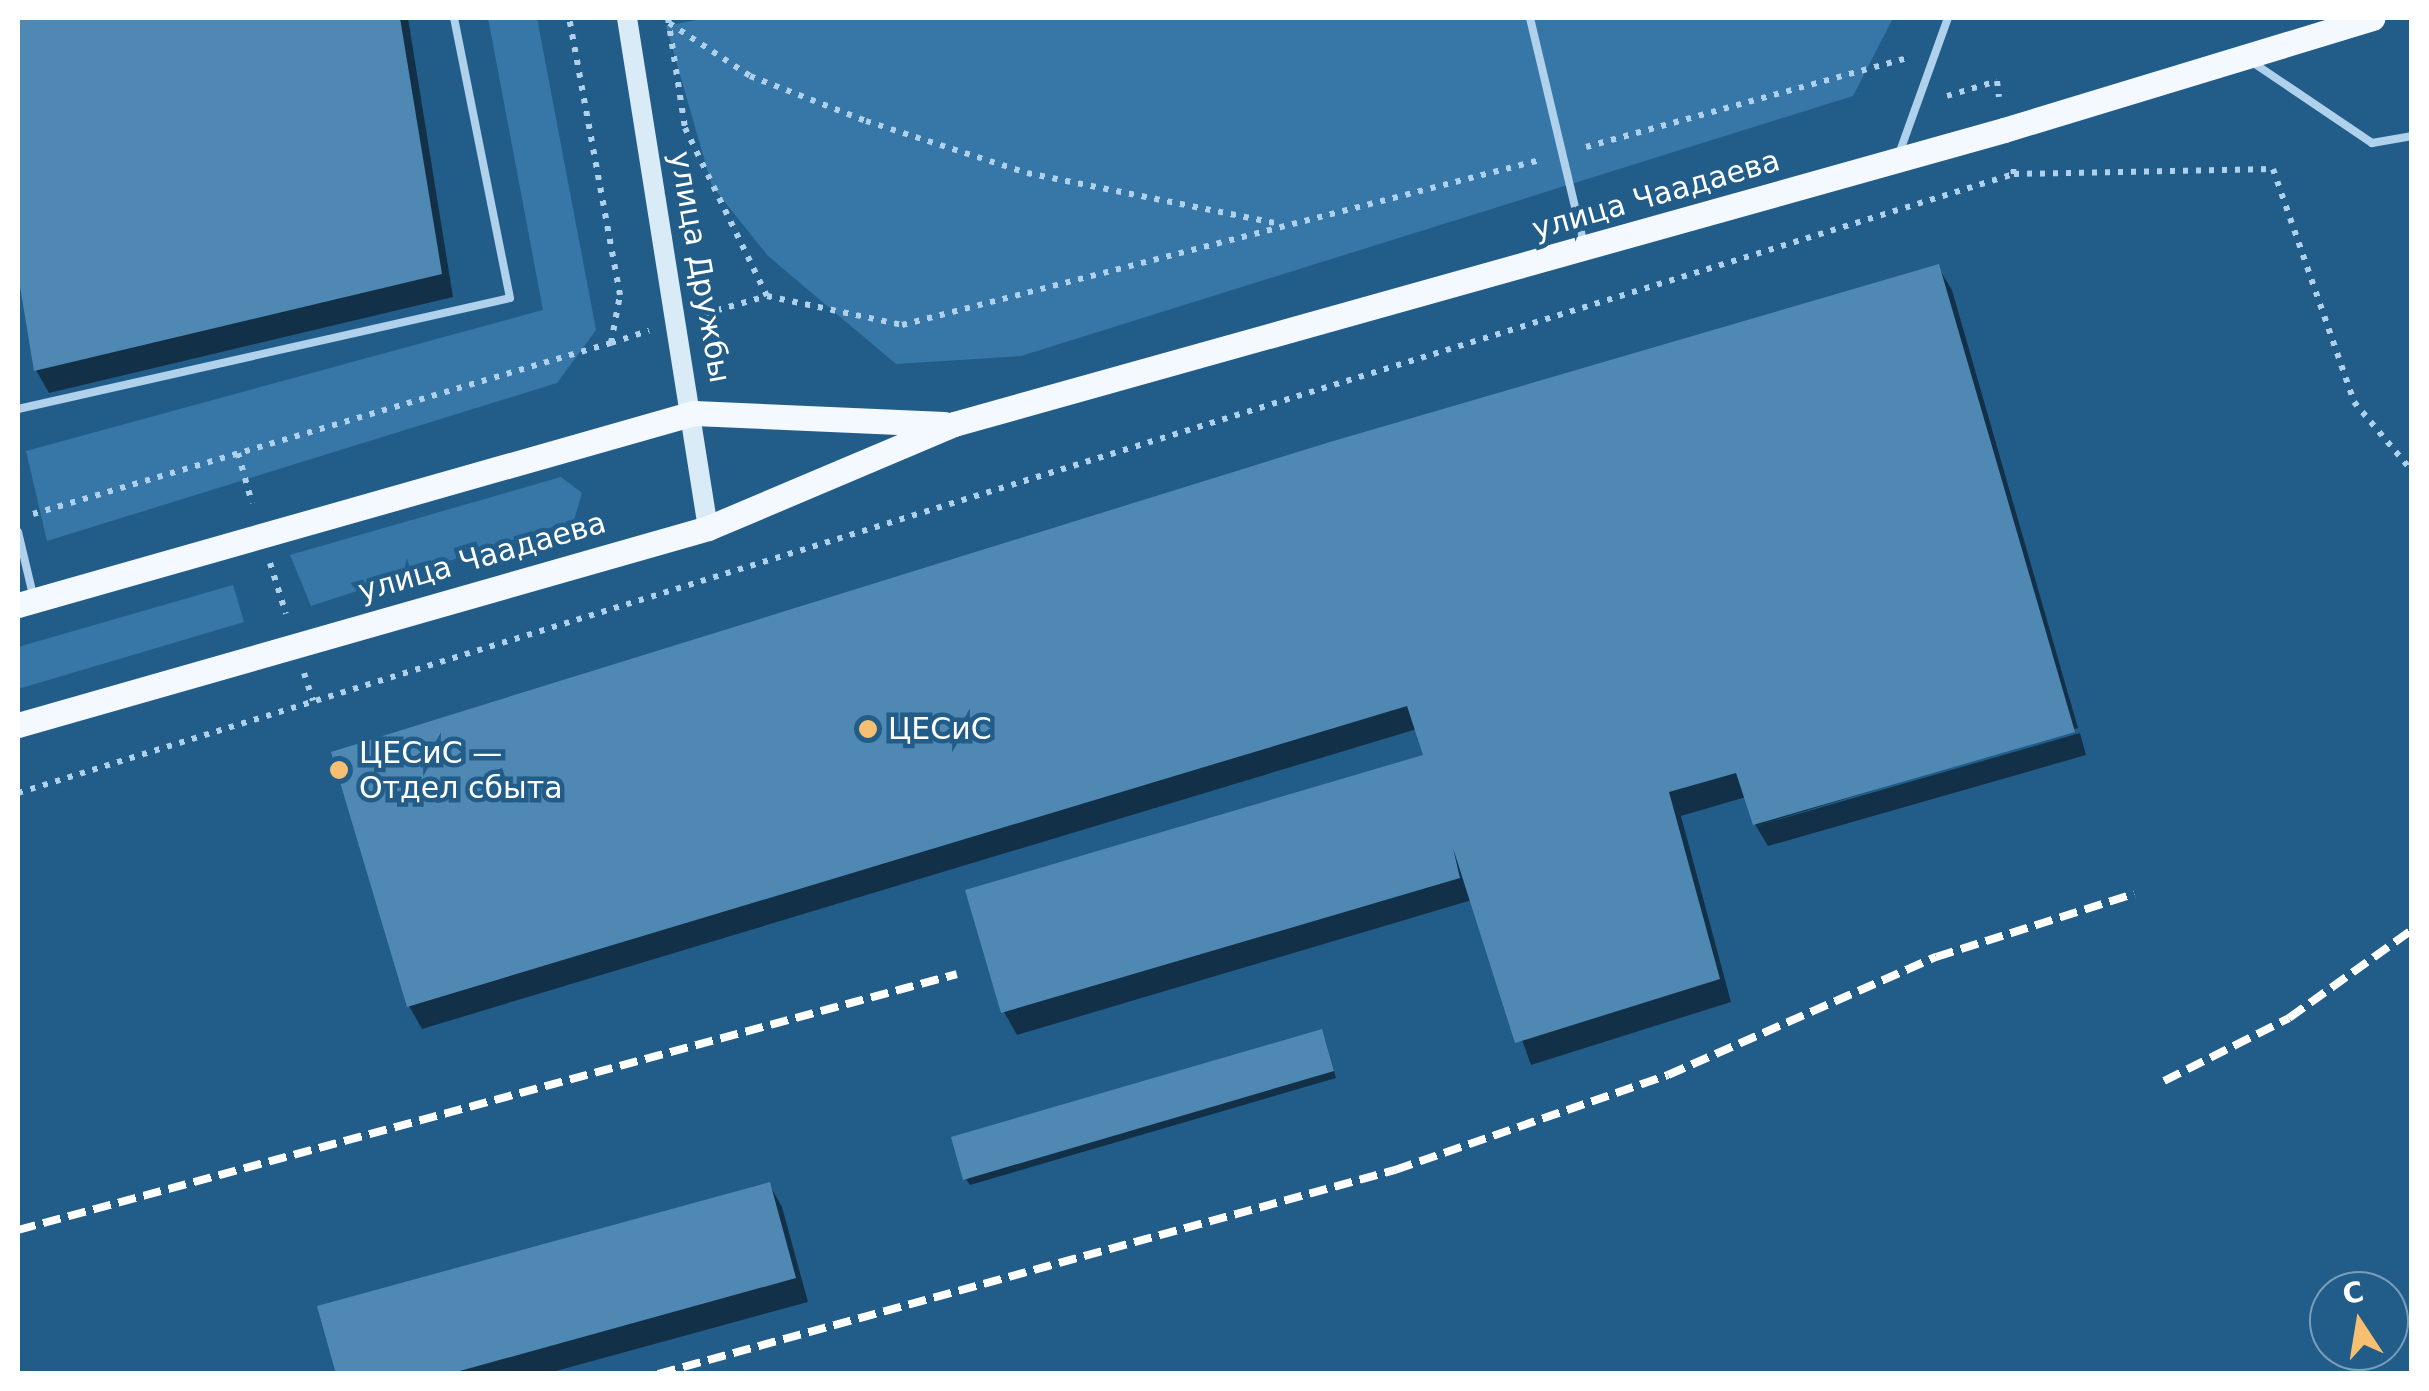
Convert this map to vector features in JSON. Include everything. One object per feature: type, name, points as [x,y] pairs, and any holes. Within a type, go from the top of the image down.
[{"type":"main road","name":"улица Дружбы","points":[[626,18],[694,413],[708,528]]},
{"type":"main road","name":"улица Чаадаева","points":[[18,725],[708,528],[954,424],[2004,130],[2372,18]]},
{"type":"main road","name":"улица Чаадаева","points":[[26,602],[694,413],[954,424]]},
{"type":"lane","points":[[18,409],[510,298],[454,18]]},
{"type":"lane","points":[[1530,18],[1585,249]]},
{"type":"lane","points":[[1897,160],[1948,18]]},
{"type":"lane","points":[[2244,57],[2372,144],[2412,136]]},
{"type":"lane","points":[[18,532],[26,602]]},
{"type":"path","points":[[668,20],[685,128],[767,296],[902,325],[1562,154],[1936,49]]},
{"type":"path","points":[[668,20],[750,76],[866,121],[1027,173],[1288,225]]},
{"type":"path","points":[[1917,105],[1997,82],[2014,174]]},
{"type":"path","points":[[18,793],[2014,174],[2273,169],[2354,402],[2412,471]]},
{"type":"path","points":[[238,453],[313,700]]},
{"type":"shaded area","points":[[488,18],[537,18],[596,330],[557,383],[47,541],[26,451],[543,310]]},
{"type":"shaded area","points":[[706,18],[1893,18],[1853,96],[1021,356],[896,364],[768,256],[712,186],[666,26]]},
{"type":"shaded area","points":[[561,477],[582,493],[574,520],[311,606],[290,555]]},
{"type":"shaded area","points":[[233,585],[244,622],[18,689],[18,647]]},
{"type":"building","points":[[18,18],[400,18],[442,274],[34,371],[18,274]]},
{"type":"building","points":[[1939,264],[2075,732],[1753,825],[1736,773],[1669,792],[1720,979],[1515,1043],[1453,848],[1460,878],[1001,1013],[965,890],[1423,755],[1407,706],[407,1007],[331,752],[1330,442]]},
{"type":"building","points":[[1322,1029],[1334,1071],[963,1180],[951,1137]]},
{"type":"building","points":[[770,1182],[796,1278],[449,1374],[336,1374],[317,1306]]},
{"type":"railway","points":[[658,1374],[1395,1170],[1668,1075],[1936,957],[2134,894]]},
{"type":"railway","points":[[2164,1081],[2289,1018],[2412,930]]},
{"type":"railway","points":[[18,1230],[957,974]]},
{"type":"place","name":"ЦЕСиС","points":[[868,729]]},
{"type":"place","name":"ЦЕСиС — Отдел сбыта","points":[[339,770]]}]
